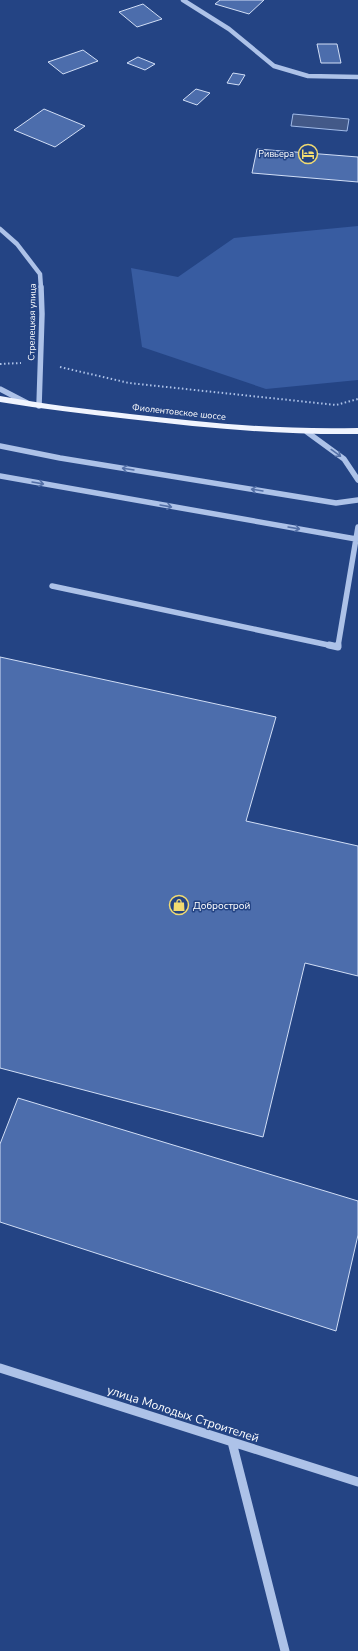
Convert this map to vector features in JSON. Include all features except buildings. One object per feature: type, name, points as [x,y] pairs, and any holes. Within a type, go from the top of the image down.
[{"type":"main road","name":"Фиолентовское шоссе","points":[[0,398],[39,406],[207,426],[307,432],[358,431]]},
{"type":"street","points":[[183,0],[229,29],[274,66],[308,76],[358,77]]},
{"type":"street","name":"Стрелецкая улица","points":[[0,229],[17,244],[40,274],[42,314],[39,362],[39,406]]},
{"type":"street","points":[[0,389],[27,403]]},
{"type":"street","points":[[307,432],[344,459],[358,480]]},
{"type":"street","points":[[0,446],[60,458],[336,503],[358,500]]},
{"type":"street","points":[[0,476],[356,539]]},
{"type":"street","points":[[52,586],[338,647],[358,526]]},
{"type":"street","name":"улица Молодых Строителей","points":[[0,1368],[358,1482]]},
{"type":"street","points":[[232,1442],[286,1651]]},
{"type":"path","points":[[0,364],[39,362],[129,383],[336,405],[358,399]]},
{"type":"shaded area","points":[[293,114],[349,119],[347,131],[291,126]]},
{"type":"shaded area","points":[[358,226],[358,380],[266,389],[142,347],[131,268],[178,277],[234,238]]},
{"type":"place","name":"Ривьера","points":[[308,154]]},
{"type":"place","name":"Добрострой","points":[[179,905]]}]
